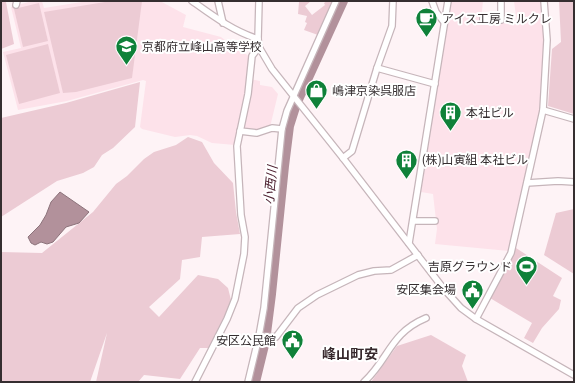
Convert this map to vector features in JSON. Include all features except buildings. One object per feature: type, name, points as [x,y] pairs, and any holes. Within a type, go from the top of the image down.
[{"type":"street","points":[[192,1],[223,23],[244,35],[258,39]]},
{"type":"street","points":[[218,1],[223,23]]},
{"type":"street","points":[[259,1],[259,47],[272,69],[443,288],[461,308],[476,319],[574,375]]},
{"type":"street","points":[[248,382],[260,336],[265,300],[282,129],[293,94],[336,1]]},
{"type":"street","points":[[343,158],[352,151],[377,68],[392,26],[393,1]]},
{"type":"street","points":[[432,1],[436,12],[444,22]]},
{"type":"street","points":[[409,243],[448,1]]},
{"type":"street","points":[[482,19],[501,20],[501,1]]},
{"type":"street","points":[[476,319],[511,252],[543,110],[547,40],[544,1]]},
{"type":"street","points":[[195,382],[218,339],[235,299],[244,254],[245,237],[241,215],[237,146],[248,94],[252,56],[259,47]]},
{"type":"street","points":[[377,68],[435,84]]},
{"type":"street","points":[[543,110],[574,119]]},
{"type":"street","points":[[240,130],[257,133],[272,128],[282,129]]},
{"type":"street","points":[[527,183],[558,181],[574,182]]},
{"type":"street","points":[[413,221],[435,221]]},
{"type":"street","points":[[260,336],[276,337],[298,308],[342,282],[364,273],[391,270],[418,255]]},
{"type":"street","points":[[364,382],[400,334],[409,326],[426,318]]},
{"type":"shaded area","points":[[1,1],[6,2],[14,44],[1,49]]},
{"type":"shaded area","name":"京都府立峰山高等学校","points":[[32,1],[42,1],[44,8],[88,1],[160,1],[186,15],[183,27],[221,37],[249,56],[246,78],[260,81],[260,85],[272,87],[278,94],[270,127],[257,132],[238,129],[235,145],[212,143],[197,136],[190,135],[175,137],[142,129],[140,127],[146,81],[143,80],[67,101],[18,110],[3,52],[21,48],[11,7]]},
{"type":"shaded area","points":[[111,1],[142,1],[132,78],[76,92],[63,93],[44,12]]},
{"type":"shaded area","points":[[311,1],[305,6],[312,15],[325,5],[324,3],[327,1],[333,1],[318,35],[304,30],[307,23],[305,22],[307,16],[298,14],[299,2]]},
{"type":"shaded area","points":[[451,1],[483,1],[481,21],[517,24],[514,1],[542,1],[545,39],[543,101],[509,251],[435,244],[437,229],[433,194],[421,192]]},
{"type":"shaded area","points":[[559,1],[574,1],[574,114],[548,106],[552,49],[561,42]]},
{"type":"shaded area","points":[[39,3],[48,41],[23,47],[14,9]]},
{"type":"shaded area","points":[[48,44],[60,93],[19,104],[6,55]]},
{"type":"shaded area","points":[[140,82],[135,127],[113,148],[102,155],[94,167],[83,173],[57,181],[1,217],[1,118],[66,103]]},
{"type":"shaded area","points":[[188,137],[202,142],[214,163],[233,183],[240,234],[202,237],[200,257],[182,260],[180,279],[149,307],[159,317],[198,275],[218,279],[228,288],[231,300],[209,348],[200,348],[180,379],[144,375],[138,382],[96,382],[107,333],[90,382],[1,382],[1,252],[42,253],[93,212],[116,184],[127,176],[144,159],[154,152],[176,145]]},
{"type":"shaded area","points":[[60,192],[89,212],[79,223],[66,227],[53,242],[47,244],[41,242],[35,245],[31,243],[28,237],[40,225],[51,202]]},
{"type":"shaded area","points":[[574,209],[574,274],[544,255],[556,213]]},
{"type":"shaded area","name":"吉原グラウンド","points":[[516,248],[562,278],[553,296],[561,300],[559,309],[542,328],[533,343],[524,338],[532,323],[490,298]]},
{"type":"shaded area","points":[[431,335],[466,355],[462,366],[468,382],[371,382],[397,346]]},
{"type":"waterway","name":"小西川","points":[[255,382],[265,341],[289,126],[296,104],[343,1]]},
{"type":"place","name":"アイス工房 ミルクレ","points":[[427,38]]},
{"type":"place","name":"京都府立峰山高等学校","points":[[127,66]]},
{"type":"place","name":"嶋津京染呉服店","points":[[317,110]]},
{"type":"place","name":"本社ビル","points":[[450,132]]},
{"type":"place","name":"(株)山寅組 本社ビル","points":[[407,180]]},
{"type":"place","name":"吉原グラウンド","points":[[527,286]]},
{"type":"place","name":"安区集会場","points":[[472,310]]},
{"type":"place","name":"安区公民館","points":[[292,360]]},
{"type":"district","name":"峰山町安","points":[[350,354]]}]
